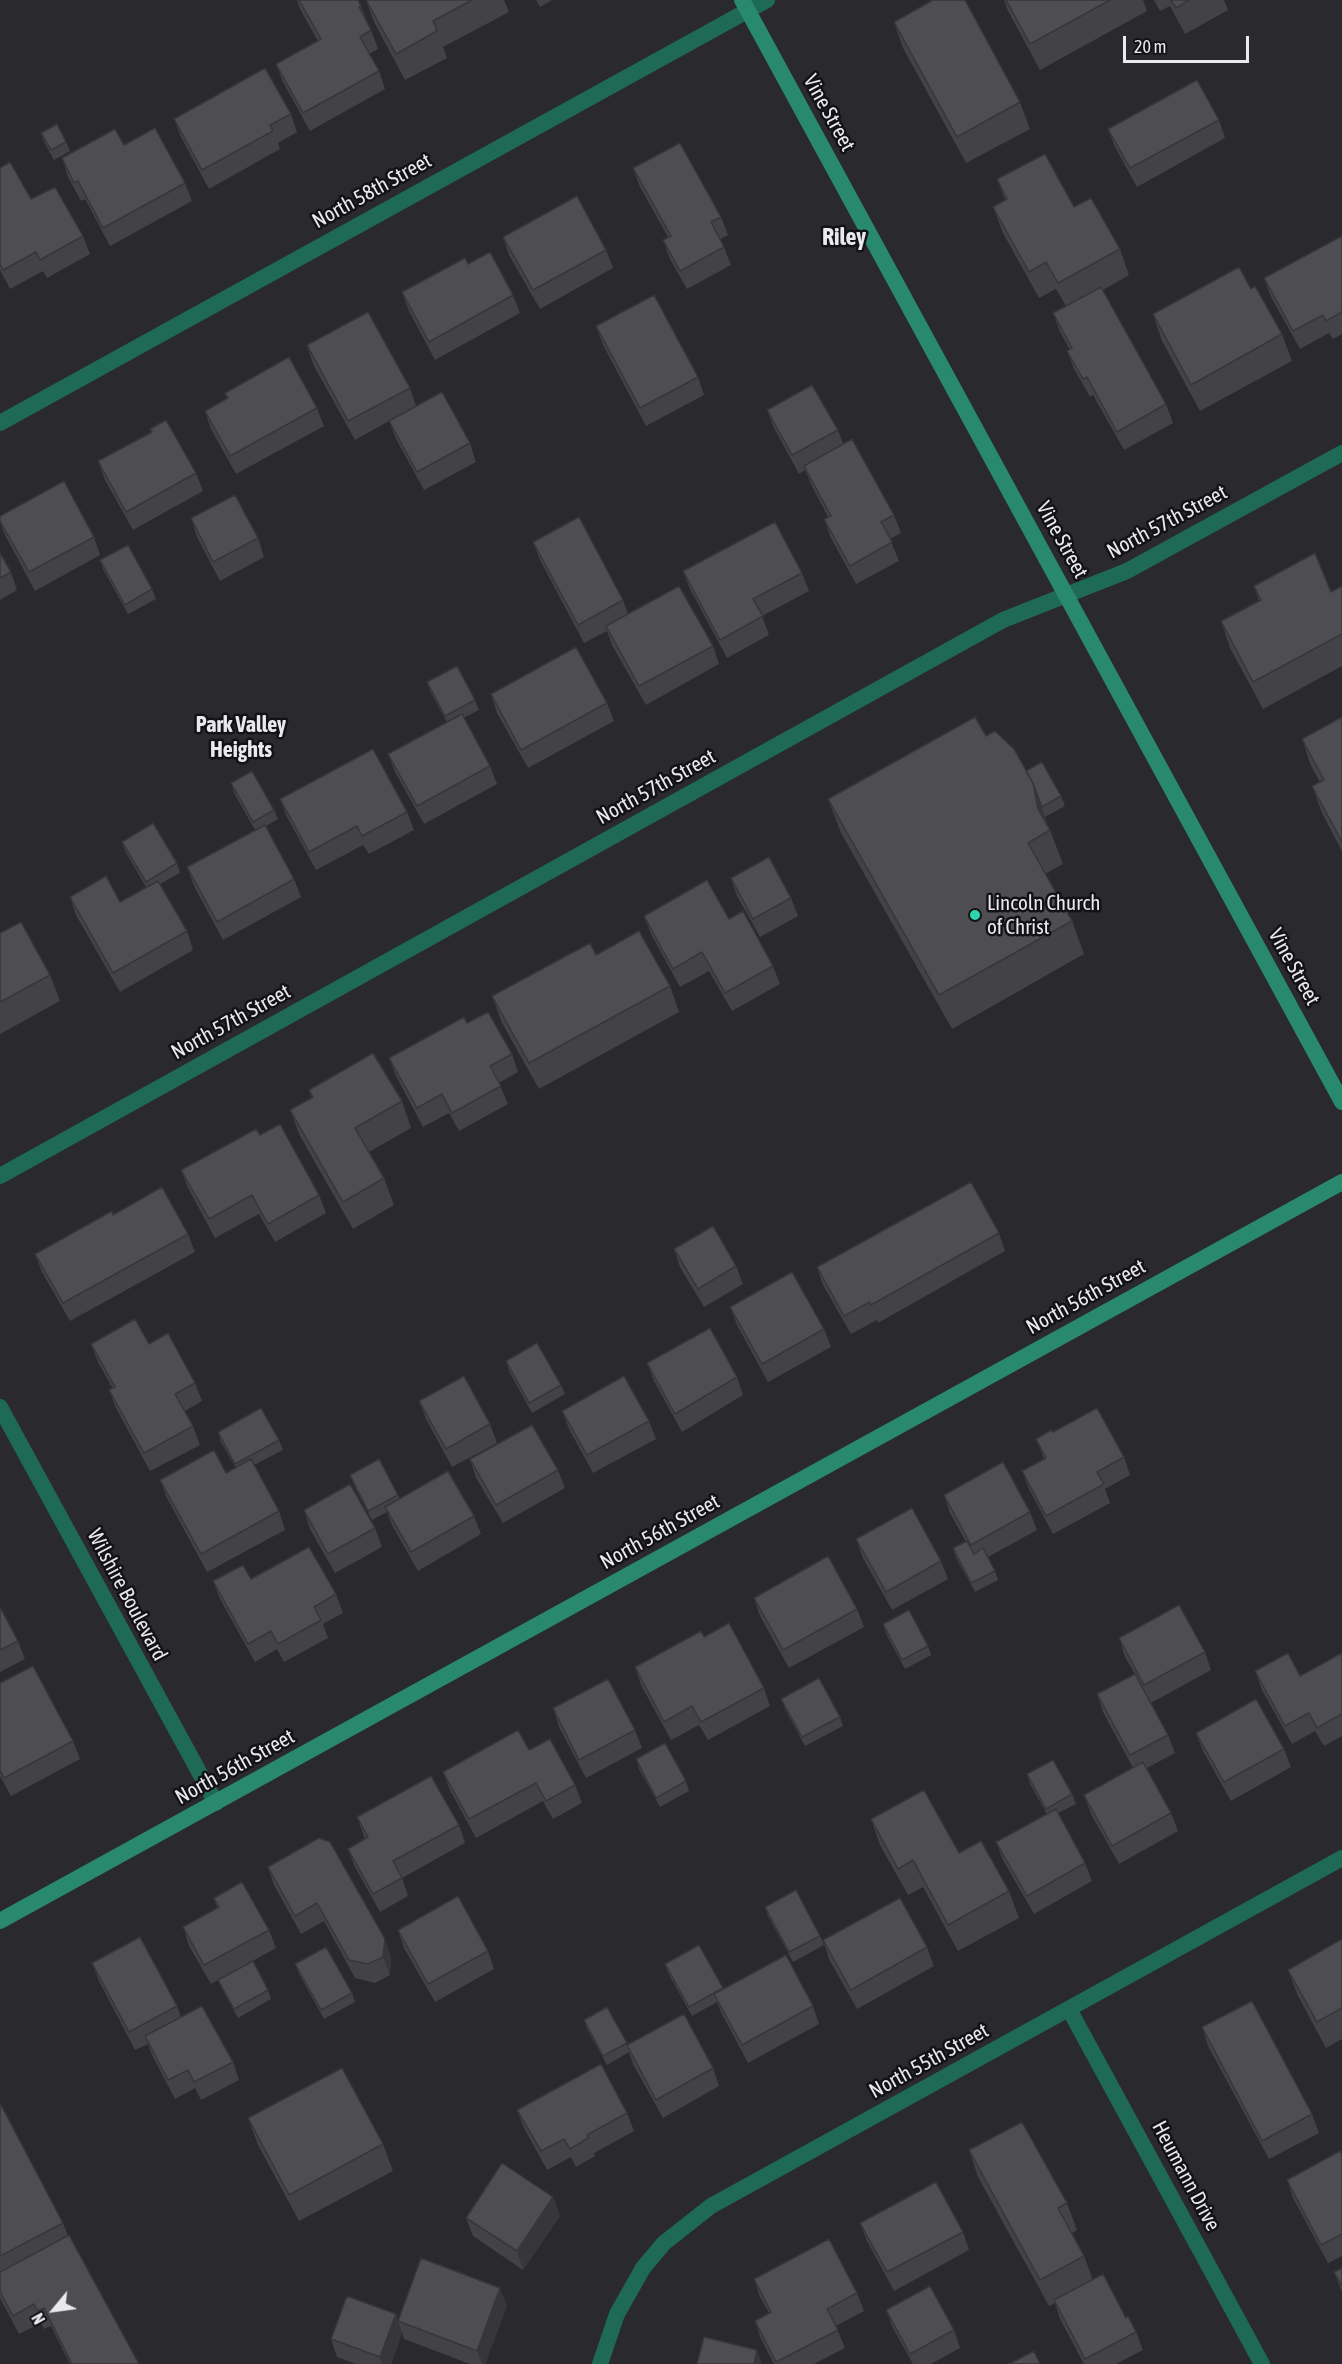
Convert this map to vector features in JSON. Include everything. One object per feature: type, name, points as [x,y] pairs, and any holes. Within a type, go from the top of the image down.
[{"type":"main road","name":"Vine Street","points":[[744,5],[1342,1102]]},
{"type":"main road","name":"North 56th Street","points":[[0,1921],[1342,1182]]},
{"type":"street","name":"North 58th Street","points":[[0,423],[744,5],[767,0]]},
{"type":"street","name":"North 57th Street","points":[[0,1176],[1003,620],[1067,597],[1127,571],[1342,453]]},
{"type":"street","name":"Wilshire Boulevard","points":[[0,1407],[216,1803]]},
{"type":"street","name":"North 55th Street","points":[[600,2364],[617,2314],[644,2268],[664,2243],[711,2206],[1342,1858]]},
{"type":"street","name":"Heumann Drive","points":[[1069,2009],[1262,2364]]},
{"type":"building","points":[[299,0],[358,0],[361,6],[359,7],[371,30],[360,37],[379,71],[303,113],[276,64],[321,39]]},
{"type":"building","points":[[366,0],[472,0],[433,21],[437,31],[396,54]]},
{"type":"building","points":[[933,0],[965,0],[1020,102],[957,137],[894,22]]},
{"type":"building","points":[[1006,0],[1110,0],[1030,44]]},
{"type":"building","points":[[1171,0],[1189,0],[1176,8]]},
{"type":"building","points":[[265,68],[291,114],[270,125],[273,131],[202,170],[174,119]]},
{"type":"building","points":[[1197,80],[1219,120],[1130,168],[1108,129]]},
{"type":"building","points":[[57,124],[66,142],[51,150],[41,133]]},
{"type":"building","points":[[155,128],[185,183],[103,228],[78,181],[74,183],[62,158],[115,129],[124,145]]},
{"type":"building","points":[[680,143],[721,217],[711,222],[724,247],[680,271],[663,240],[671,236],[633,168]]},
{"type":"building","points":[[1045,154],[1074,207],[1091,198],[1120,249],[1058,283],[1046,262],[1029,272],[993,207],[1007,199],[997,179]]},
{"type":"building","points":[[10,162],[31,199],[55,187],[83,236],[40,260],[36,252],[3,270],[0,264],[0,168]]},
{"type":"building","points":[[577,196],[606,250],[533,290],[503,237]]},
{"type":"building","points":[[1342,236],[1342,312],[1326,321],[1323,315],[1293,331],[1264,278]]},
{"type":"building","points":[[490,252],[513,295],[429,342],[402,292],[465,258],[468,264]]},
{"type":"building","points":[[1239,267],[1251,289],[1255,286],[1282,334],[1191,385],[1153,314]]},
{"type":"building","points":[[1101,287],[1166,404],[1117,432],[1087,377],[1083,379],[1067,351],[1072,348],[1053,313]]},
{"type":"building","points":[[654,295],[698,377],[640,408],[596,326]]},
{"type":"building","points":[[368,312],[410,388],[348,421],[307,345]]},
{"type":"building","points":[[289,357],[317,408],[230,456],[205,411],[228,398],[225,393]]},
{"type":"building","points":[[812,385],[838,430],[792,455],[767,410]]},
{"type":"building","points":[[442,392],[470,443],[417,472],[389,421]]},
{"type":"building","points":[[166,420],[196,473],[126,512],[98,461],[152,432],[150,429]]},
{"type":"building","points":[[852,439],[894,515],[881,522],[892,542],[850,566],[824,519],[831,516],[804,466]]},
{"type":"building","points":[[64,481],[94,537],[29,572],[0,521],[0,516]]},
{"type":"building","points":[[235,495],[258,538],[213,562],[191,518]]},
{"type":"building","points":[[579,517],[623,600],[578,625],[533,542]]},
{"type":"building","points":[[775,522],[802,573],[753,599],[763,616],[720,640],[683,571]]},
{"type":"building","points":[[128,545],[152,589],[125,605],[100,560]]},
{"type":"building","points":[[0,553],[11,572],[0,578]]},
{"type":"building","points":[[1315,553],[1331,592],[1342,586],[1342,634],[1253,682],[1221,621],[1261,600],[1254,586]]},
{"type":"building","points":[[679,586],[713,646],[639,686],[606,626]]},
{"type":"building","points":[[576,647],[607,703],[521,750],[491,694]]},
{"type":"building","points":[[457,666],[475,700],[445,716],[427,682]]},
{"type":"building","points":[[462,714],[490,766],[417,806],[388,754]]},
{"type":"building","name":"Lincoln Church of Christ","points":[[975,717],[986,736],[995,731],[1014,749],[1033,783],[1038,809],[1050,830],[1028,843],[1072,921],[939,995],[828,799]]},
{"type":"building","points":[[1342,717],[1342,842],[1312,786],[1324,780],[1302,739]]},
{"type":"building","points":[[373,749],[407,812],[362,836],[357,826],[309,852],[280,799]]},
{"type":"building","points":[[1042,762],[1061,796],[1042,807],[1026,771]]},
{"type":"building","points":[[252,771],[274,810],[253,822],[231,783]]},
{"type":"building","points":[[153,823],[177,863],[146,882],[122,842]]},
{"type":"building","points":[[265,825],[294,879],[217,922],[187,867]]},
{"type":"building","points":[[769,857],[791,898],[753,919],[731,878]]},
{"type":"building","points":[[106,876],[120,902],[158,881],[187,931],[113,973],[70,897]]},
{"type":"building","points":[[707,880],[729,919],[743,911],[773,966],[725,993],[702,952],[673,969],[644,916]]},
{"type":"building","points":[[21,922],[50,975],[0,1002],[0,933]]},
{"type":"building","points":[[639,931],[670,986],[529,1063],[492,996],[590,943],[596,955]]},
{"type":"building","points":[[488,1012],[512,1054],[490,1066],[501,1086],[452,1113],[442,1094],[417,1108],[389,1058],[464,1017],[467,1023]]},
{"type":"building","points":[[373,1053],[402,1101],[355,1128],[384,1178],[343,1202],[290,1110],[313,1097],[309,1090]]},
{"type":"building","points":[[280,1124],[319,1195],[268,1224],[252,1195],[209,1219],[181,1170],[256,1129],[260,1135]]},
{"type":"building","points":[[971,1182],[999,1233],[871,1305],[870,1302],[844,1316],[817,1267]]},
{"type":"building","points":[[162,1187],[188,1234],[63,1303],[35,1254],[112,1211],[113,1215]]},
{"type":"building","points":[[713,1226],[736,1266],[698,1289],[674,1249]]},
{"type":"building","points":[[792,1272],[824,1329],[762,1364],[730,1307]]},
{"type":"building","points":[[135,1319],[149,1344],[168,1333],[195,1383],[175,1394],[193,1426],[144,1453],[109,1390],[115,1387],[91,1344]]},
{"type":"building","points":[[710,1328],[737,1377],[675,1414],[647,1363]]},
{"type":"building","points":[[537,1343],[561,1385],[529,1403],[506,1361]]},
{"type":"building","points":[[464,1376],[490,1424],[446,1449],[419,1401]]},
{"type":"building","points":[[624,1376],[649,1421],[587,1455],[562,1411]]},
{"type":"building","points":[[261,1408],[279,1440],[235,1464],[218,1432]]},
{"type":"building","points":[[1097,1408],[1124,1457],[1097,1472],[1104,1484],[1046,1516],[1022,1471],[1046,1458],[1036,1439]]},
{"type":"building","points":[[532,1425],[558,1470],[496,1505],[470,1459]]},
{"type":"building","points":[[214,1450],[226,1473],[251,1459],[279,1511],[201,1554],[160,1480]]},
{"type":"building","points":[[379,1459],[398,1495],[368,1511],[350,1475]]},
{"type":"building","points":[[1003,1462],[1030,1512],[971,1545],[944,1495]]},
{"type":"building","points":[[448,1471],[474,1516],[411,1552],[385,1507]]},
{"type":"building","points":[[350,1484],[375,1528],[328,1554],[304,1510]]},
{"type":"building","points":[[912,1508],[941,1561],[886,1592],[856,1539]]},
{"type":"building","points":[[967,1541],[974,1554],[983,1548],[995,1571],[971,1583],[953,1548]]},
{"type":"building","points":[[309,1547],[336,1594],[314,1607],[321,1620],[278,1644],[271,1631],[248,1644],[213,1581],[243,1565],[251,1579]]},
{"type":"building","points":[[828,1556],[857,1609],[783,1650],[754,1598]]},
{"type":"building","points":[[1179,1605],[1205,1652],[1144,1685],[1119,1638]]},
{"type":"building","points":[[0,1607],[18,1641],[0,1650]]},
{"type":"building","points":[[909,1610],[928,1646],[902,1660],[883,1624]]},
{"type":"building","points":[[729,1623],[764,1688],[701,1722],[692,1706],[664,1722],[635,1667],[701,1631],[704,1637]]},
{"type":"building","points":[[1288,1653],[1300,1676],[1342,1653],[1342,1714],[1317,1728],[1309,1713],[1285,1726],[1255,1671]]},
{"type":"building","points":[[33,1666],[73,1741],[4,1778],[0,1770],[0,1683]]},
{"type":"building","points":[[1135,1674],[1168,1735],[1130,1755],[1097,1694]]},
{"type":"building","points":[[819,1678],[840,1717],[802,1737],[781,1699]]},
{"type":"building","points":[[608,1679],[635,1730],[579,1760],[553,1708]]},
{"type":"building","points":[[1256,1699],[1284,1749],[1224,1782],[1196,1733]]},
{"type":"building","points":[[518,1730],[529,1750],[550,1739],[575,1785],[546,1801],[536,1783],[469,1819],[443,1772]]},
{"type":"building","points":[[665,1743],[686,1781],[656,1798],[636,1759]]},
{"type":"building","points":[[1053,1760],[1072,1794],[1046,1809],[1027,1774]]},
{"type":"building","points":[[1143,1762],[1171,1813],[1112,1846],[1084,1795]]},
{"type":"building","points":[[431,1776],[459,1825],[393,1861],[402,1878],[373,1894],[348,1849],[368,1837],[357,1817]]},
{"type":"building","points":[[924,1790],[959,1853],[981,1841],[1009,1891],[948,1925],[913,1860],[898,1869],[871,1819]]},
{"type":"building","points":[[1056,1809],[1085,1863],[1027,1896],[996,1842]]},
{"type":"building","points":[[319,1838],[330,1842],[385,1939],[383,1957],[368,1964],[349,1960],[317,1903],[295,1916],[268,1867]]},
{"type":"building","points":[[242,1882],[269,1930],[204,1965],[183,1927],[219,1907],[214,1898]]},
{"type":"building","points":[[796,1890],[820,1936],[789,1952],[765,1907]]},
{"type":"building","points":[[458,1896],[488,1951],[428,1984],[398,1930]]},
{"type":"building","points":[[900,1898],[927,1947],[851,1990],[823,1940]]},
{"type":"building","points":[[140,1937],[177,2006],[129,2032],[92,1963]]},
{"type":"building","points":[[1342,1939],[1342,2008],[1317,2022],[1288,1970]]},
{"type":"building","points":[[699,1945],[723,1988],[689,2007],[665,1964]]},
{"type":"building","points":[[326,1947],[352,1993],[321,2010],[295,1964]]},
{"type":"building","points":[[786,1955],[813,2006],[742,2045],[714,1994]]},
{"type":"building","points":[[253,1961],[268,1990],[234,2009],[218,1980]]},
{"type":"building","points":[[1252,2001],[1312,2114],[1262,2141],[1202,2027]]},
{"type":"building","points":[[202,2006],[233,2062],[194,2082],[188,2070],[168,2080],[145,2036]]},
{"type":"building","points":[[607,2007],[627,2043],[603,2056],[584,2020]]},
{"type":"building","points":[[684,2014],[713,2068],[656,2100],[627,2045]]},
{"type":"building","points":[[601,2064],[627,2113],[587,2135],[588,2138],[570,2149],[564,2139],[541,2151],[517,2110]]},
{"type":"building","points":[[342,2068],[383,2144],[289,2195],[248,2118]]},
{"type":"building","points":[[0,2103],[63,2223],[0,2256]]},
{"type":"building","points":[[1022,2122],[1067,2203],[1058,2208],[1084,2256],[1040,2280],[969,2150]]},
{"type":"building","points":[[1340,2151],[1342,2155],[1342,2234],[1321,2245],[1287,2180]]},
{"type":"building","points":[[502,2163],[553,2197],[517,2251],[466,2218]]},
{"type":"building","points":[[936,2182],[963,2232],[887,2272],[860,2223]]},
{"type":"building","points":[[69,2235],[139,2364],[72,2364],[44,2308],[38,2311],[34,2304],[13,2316],[0,2292],[0,2272]]},
{"type":"building","points":[[829,2239],[857,2293],[827,2309],[838,2330],[776,2362],[755,2321],[771,2312],[754,2279]]},
{"type":"building","points":[[421,2258],[500,2288],[477,2351],[398,2321]]},
{"type":"building","points":[[1342,2268],[1342,2286],[1334,2272]]},
{"type":"building","points":[[1103,2274],[1136,2332],[1085,2359],[1054,2300]]},
{"type":"building","points":[[930,2286],[954,2330],[910,2354],[886,2310]]},
{"type":"building","points":[[347,2296],[396,2314],[380,2357],[331,2339]]},
{"type":"building","points":[[704,2337],[757,2350],[754,2364],[697,2364]]},
{"type":"building","points":[[1034,2351],[1040,2364],[1009,2364]]},
{"type":"place","name":"Lincoln Church of Christ","points":[[975,915]]},
{"type":"district","name":"Riley","points":[[844,237]]},
{"type":"district","name":"Park Valley Heights","points":[[241,738]]}]
